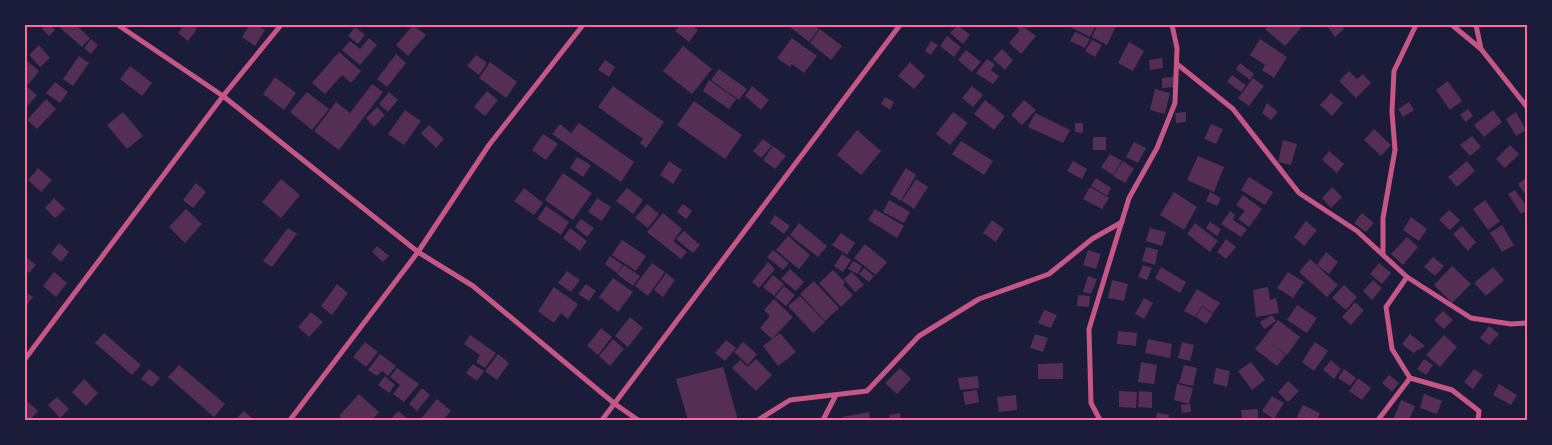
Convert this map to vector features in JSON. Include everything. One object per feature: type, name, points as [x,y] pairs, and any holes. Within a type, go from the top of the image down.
[{"type":"street","points":[[118,25],[223,96],[418,252],[473,286],[615,404],[638,420]]},
{"type":"street","points":[[25,359],[223,96],[281,25]]},
{"type":"street","points":[[290,420],[418,252],[489,145],[583,25]]},
{"type":"street","points":[[602,420],[900,25]]},
{"type":"street","points":[[1100,420],[1091,403],[1090,329],[1129,198],[1157,148],[1175,103],[1177,48],[1172,25]]},
{"type":"street","points":[[1383,254],[1383,218],[1395,150],[1392,112],[1394,71],[1416,25]]},
{"type":"street","points":[[1452,25],[1481,49],[1527,106]]},
{"type":"street","points":[[1476,25],[1481,49]]},
{"type":"street","points":[[1177,64],[1233,109],[1299,193],[1357,231],[1407,276],[1471,318],[1511,324],[1527,323]]},
{"type":"street","points":[[758,420],[790,400],[867,391],[919,336],[979,299],[1048,274],[1092,239],[1122,222]]},
{"type":"street","points":[[1407,276],[1386,307],[1392,349],[1410,378],[1452,390],[1479,411],[1478,420]]},
{"type":"street","points":[[1378,420],[1410,378]]},
{"type":"street","points":[[823,420],[836,395]]},
{"type":"building","points":[[45,25],[51,25],[55,30],[49,36],[42,29]]},
{"type":"building","points":[[57,25],[76,25],[90,38],[82,47]]},
{"type":"building","points":[[184,25],[192,25],[197,29],[188,41],[178,33]]},
{"type":"building","points":[[250,25],[258,25],[265,30],[255,46],[242,37]]},
{"type":"building","points":[[413,25],[426,35],[408,56],[396,45]]},
{"type":"building","points":[[680,25],[692,25],[698,30],[689,42],[675,31]]},
{"type":"building","points":[[792,25],[814,25],[819,29],[809,42],[790,27]]},
{"type":"building","points":[[958,25],[970,35],[963,44],[950,33]]},
{"type":"building","points":[[1021,25],[1036,36],[1021,54],[1009,43],[1020,30],[1017,28]]},
{"type":"building","points":[[1066,25],[1096,25],[1090,37]]},
{"type":"building","points":[[1097,25],[1116,26],[1107,45],[1092,37]]},
{"type":"building","points":[[1269,25],[1301,25],[1302,27],[1285,46],[1265,29]]},
{"type":"building","points":[[1326,25],[1341,25],[1344,29],[1335,37]]},
{"type":"building","points":[[355,27],[365,35],[358,44],[348,36]]},
{"type":"building","points":[[820,29],[842,46],[831,60],[810,43]]},
{"type":"building","points":[[1075,32],[1090,39],[1085,48],[1070,41]]},
{"type":"building","points":[[947,36],[961,47],[954,57],[940,46]]},
{"type":"building","points":[[369,38],[377,45],[360,65],[342,50],[350,41],[360,49]]},
{"type":"building","points":[[792,38],[817,56],[804,73],[792,64],[790,67],[777,58]]},
{"type":"building","points":[[91,39],[98,45],[91,54],[84,48]]},
{"type":"building","points":[[1260,39],[1287,57],[1274,78],[1262,70],[1265,65],[1250,55]]},
{"type":"building","points":[[1092,40],[1102,45],[1095,57],[1085,51]]},
{"type":"building","points":[[931,41],[938,45],[931,55],[925,51]]},
{"type":"building","points":[[1129,42],[1144,51],[1133,71],[1118,63]]},
{"type":"building","points":[[39,45],[50,58],[40,67],[29,55]]},
{"type":"building","points":[[683,46],[712,69],[692,94],[663,71]]},
{"type":"building","points":[[1002,49],[1013,60],[1005,70],[993,59]]},
{"type":"building","points":[[966,50],[981,62],[972,72],[958,60]]},
{"type":"building","points":[[339,52],[361,71],[351,83],[342,75],[325,94],[312,83]]},
{"type":"building","points":[[396,54],[406,63],[387,87],[377,79]]},
{"type":"building","points":[[476,55],[487,63],[479,75],[467,66]]},
{"type":"building","points":[[79,56],[89,63],[73,86],[63,79]]},
{"type":"building","points":[[1162,58],[1163,68],[1150,70],[1149,60]]},
{"type":"building","points":[[25,59],[39,71],[28,85],[25,82]]},
{"type":"building","points":[[987,59],[995,64],[991,70],[999,76],[993,84],[976,73]]},
{"type":"building","points":[[605,60],[615,67],[609,77],[598,70]]},
{"type":"building","points":[[490,62],[517,82],[506,98],[479,78]]},
{"type":"building","points":[[910,62],[925,76],[914,89],[898,76]]},
{"type":"building","points":[[1240,63],[1254,74],[1250,80],[1236,69]]},
{"type":"building","points":[[130,66],[152,83],[142,96],[120,79]]},
{"type":"building","points":[[719,69],[747,89],[739,100],[711,80]]},
{"type":"building","points":[[1349,71],[1357,79],[1363,74],[1371,83],[1356,98],[1339,81]]},
{"type":"building","points":[[1232,75],[1246,85],[1241,92],[1227,82]]},
{"type":"building","points":[[275,77],[296,93],[284,110],[263,94]]},
{"type":"building","points":[[1173,77],[1174,87],[1162,88],[1162,78]]},
{"type":"building","points":[[1253,78],[1264,86],[1249,106],[1238,98]]},
{"type":"building","points":[[709,80],[736,99],[729,109],[703,91]]},
{"type":"building","points":[[1448,81],[1462,101],[1450,110],[1436,90]]},
{"type":"building","points":[[55,82],[68,92],[60,103],[46,93]]},
{"type":"building","points":[[372,84],[383,92],[339,150],[314,131],[336,102],[350,113]]},
{"type":"building","points":[[25,85],[37,95],[25,109]]},
{"type":"building","points":[[613,86],[664,122],[646,148],[640,143],[643,139],[598,107]]},
{"type":"building","points":[[752,86],[769,100],[761,110],[745,96]]},
{"type":"building","points":[[972,86],[983,95],[973,107],[962,98]]},
{"type":"building","points":[[1155,89],[1170,93],[1165,114],[1150,110]]},
{"type":"building","points":[[487,91],[498,100],[485,116],[474,107]]},
{"type":"building","points":[[307,92],[329,109],[312,130],[290,112]]},
{"type":"building","points":[[389,92],[398,100],[388,112],[379,104]]},
{"type":"building","points":[[1331,93],[1343,103],[1332,116],[1320,105]]},
{"type":"building","points":[[885,97],[894,102],[890,110],[881,104]]},
{"type":"building","points":[[46,99],[56,109],[37,129],[27,120]]},
{"type":"building","points":[[985,100],[1005,116],[994,130],[974,114]]},
{"type":"building","points":[[1024,100],[1036,110],[1022,125],[1011,115]]},
{"type":"building","points":[[694,101],[742,135],[725,159],[677,125]]},
{"type":"building","points":[[1409,102],[1414,110],[1403,117],[1398,109]]},
{"type":"building","points":[[1267,103],[1278,112],[1271,120],[1262,113]]},
{"type":"building","points":[[377,107],[385,115],[374,127],[366,118]]},
{"type":"building","points":[[1468,109],[1473,116],[1466,122],[1460,115]]},
{"type":"building","points":[[405,110],[421,121],[404,145],[388,134]]},
{"type":"building","points":[[1493,110],[1502,122],[1484,137],[1474,125]]},
{"type":"building","points":[[123,112],[143,136],[127,149],[107,125]]},
{"type":"building","points":[[953,112],[968,123],[950,145],[936,134]]},
{"type":"building","points":[[1186,112],[1186,122],[1176,123],[1175,113]]},
{"type":"building","points":[[1516,112],[1526,130],[1516,136],[1506,119]]},
{"type":"building","points":[[1035,113],[1070,130],[1063,143],[1028,127]]},
{"type":"building","points":[[579,123],[634,162],[621,182],[552,134],[560,124],[571,133]]},
{"type":"building","points":[[1075,123],[1083,123],[1083,133],[1075,132]]},
{"type":"building","points":[[1211,124],[1223,129],[1216,144],[1204,139]]},
{"type":"building","points":[[429,125],[444,139],[436,148],[421,133]]},
{"type":"building","points":[[1374,129],[1391,145],[1381,156],[1364,140]]},
{"type":"building","points":[[857,130],[881,151],[861,175],[837,155]]},
{"type":"building","points":[[543,134],[558,144],[546,160],[532,150]]},
{"type":"building","points":[[1472,136],[1481,147],[1470,156],[1460,145]]},
{"type":"building","points":[[1093,137],[1106,137],[1106,150],[1093,150]]},
{"type":"building","points":[[763,139],[772,146],[761,158],[753,151]]},
{"type":"building","points":[[1283,140],[1297,144],[1291,165],[1278,162]]},
{"type":"building","points":[[961,141],[993,161],[984,175],[952,154]]},
{"type":"building","points":[[1134,142],[1146,148],[1138,163],[1126,157]]},
{"type":"building","points":[[1510,145],[1519,154],[1505,168],[1496,159]]},
{"type":"building","points":[[773,146],[786,156],[775,169],[763,160]]},
{"type":"building","points":[[1329,151],[1344,164],[1337,173],[1322,160]]},
{"type":"building","points":[[1110,154],[1122,161],[1113,175],[1101,167]]},
{"type":"building","points":[[1198,156],[1224,167],[1214,192],[1187,180]]},
{"type":"building","points":[[577,157],[591,165],[583,177],[570,168]]},
{"type":"building","points":[[669,161],[682,170],[673,184],[660,175]]},
{"type":"building","points":[[1073,161],[1087,169],[1082,179],[1067,171]]},
{"type":"building","points":[[1123,161],[1134,169],[1125,183],[1113,176]]},
{"type":"building","points":[[1467,161],[1475,171],[1457,187],[1448,177]]},
{"type":"building","points":[[38,168],[52,180],[41,192],[28,180]]},
{"type":"building","points":[[906,168],[916,175],[901,201],[890,194]]},
{"type":"building","points":[[563,173],[592,193],[573,220],[545,200]]},
{"type":"building","points":[[1249,177],[1273,192],[1265,205],[1241,190]]},
{"type":"building","points":[[1527,177],[1527,197],[1518,184]]},
{"type":"building","points":[[1096,178],[1111,188],[1107,196],[1091,186]]},
{"type":"building","points":[[281,179],[300,195],[281,218],[262,202]]},
{"type":"building","points":[[916,179],[928,187],[914,209],[902,201]]},
{"type":"building","points":[[196,183],[206,192],[193,208],[183,200]]},
{"type":"building","points":[[1090,187],[1109,198],[1102,209],[1083,199]]},
{"type":"building","points":[[1332,187],[1342,197],[1331,208],[1322,198]]},
{"type":"building","points":[[524,188],[543,203],[534,215],[514,201]]},
{"type":"building","points":[[627,188],[643,200],[633,214],[616,201]]},
{"type":"building","points":[[1515,190],[1527,207],[1527,210],[1521,214],[1508,194]]},
{"type":"building","points":[[1174,192],[1197,207],[1184,230],[1160,215]]},
{"type":"building","points":[[1210,192],[1221,198],[1217,206],[1206,201]]},
{"type":"building","points":[[1243,195],[1262,209],[1249,227],[1238,219],[1245,211],[1236,205]]},
{"type":"building","points":[[54,198],[65,209],[55,218],[45,208]]},
{"type":"building","points":[[597,198],[611,207],[602,221],[588,212]]},
{"type":"building","points":[[889,200],[910,212],[904,223],[883,212]]},
{"type":"building","points":[[1485,200],[1500,221],[1488,230],[1473,209]]},
{"type":"building","points":[[647,204],[659,214],[648,228],[635,218]]},
{"type":"building","points":[[683,204],[692,211],[686,219],[677,212]]},
{"type":"building","points":[[546,206],[569,222],[561,235],[537,219]]},
{"type":"building","points":[[186,209],[202,224],[185,243],[169,227]]},
{"type":"building","points":[[875,209],[904,226],[897,238],[868,220]]},
{"type":"building","points":[[1449,210],[1460,220],[1450,230],[1439,220]]},
{"type":"building","points":[[1230,211],[1235,215],[1233,220],[1247,229],[1241,237],[1221,224]]},
{"type":"building","points":[[663,213],[682,229],[673,241],[687,252],[681,259],[647,232]]},
{"type":"building","points":[[1362,213],[1374,223],[1366,232],[1354,223]]},
{"type":"building","points":[[775,215],[790,226],[784,234],[770,223]]},
{"type":"building","points":[[1411,217],[1427,229],[1419,241],[1403,230]]},
{"type":"building","points":[[581,219],[594,228],[587,237],[575,227]]},
{"type":"building","points":[[992,220],[1004,229],[996,242],[983,233]]},
{"type":"building","points":[[1306,221],[1317,230],[1304,246],[1294,237]]},
{"type":"building","points":[[1210,222],[1221,229],[1217,236],[1206,228]]},
{"type":"building","points":[[799,223],[827,246],[818,257],[790,235]]},
{"type":"building","points":[[1195,223],[1218,241],[1210,252],[1187,234]]},
{"type":"building","points":[[1502,225],[1514,245],[1502,252],[1490,233]]},
{"type":"building","points":[[1462,226],[1476,242],[1468,251],[1453,234]]},
{"type":"building","points":[[288,228],[297,234],[272,267],[263,261]]},
{"type":"building","points":[[570,228],[587,241],[580,251],[563,238]]},
{"type":"building","points":[[1150,228],[1166,232],[1162,246],[1146,241]]},
{"type":"building","points":[[684,231],[700,245],[693,253],[676,239]]},
{"type":"building","points":[[841,233],[855,243],[847,255],[832,245]]},
{"type":"building","points":[[788,236],[810,255],[799,269],[776,250]]},
{"type":"building","points":[[1407,237],[1418,247],[1403,265],[1391,254]]},
{"type":"building","points":[[1226,239],[1236,247],[1226,259],[1217,252]]},
{"type":"building","points":[[622,240],[646,256],[636,271],[612,255]]},
{"type":"building","points":[[59,243],[69,252],[61,262],[51,253]]},
{"type":"building","points":[[865,244],[887,262],[876,275],[854,258]]},
{"type":"building","points":[[377,246],[389,256],[383,262],[372,252]]},
{"type":"building","points":[[1146,247],[1158,250],[1155,265],[1142,261]]},
{"type":"building","points":[[773,250],[789,263],[783,270],[767,257]]},
{"type":"building","points":[[1088,250],[1101,254],[1096,269],[1083,265]]},
{"type":"building","points":[[1326,252],[1338,262],[1329,274],[1317,265]]},
{"type":"building","points":[[842,254],[851,260],[843,272],[834,266]]},
{"type":"building","points":[[25,256],[36,265],[29,273],[25,270]]},
{"type":"building","points":[[610,256],[623,265],[617,273],[605,264]]},
{"type":"building","points":[[1433,257],[1444,266],[1435,276],[1424,267]]},
{"type":"building","points":[[1310,259],[1338,285],[1327,297],[1299,272]]},
{"type":"building","points":[[853,261],[862,266],[858,274],[848,269]]},
{"type":"building","points":[[768,262],[775,269],[759,288],[752,282]]},
{"type":"building","points":[[652,263],[665,272],[648,296],[635,286]]},
{"type":"building","points":[[1379,263],[1391,273],[1382,284],[1370,274]]},
{"type":"building","points":[[624,265],[640,276],[633,286],[617,274]]},
{"type":"building","points":[[1143,265],[1152,268],[1147,280],[1138,277]]},
{"type":"building","points":[[1452,266],[1471,284],[1452,303],[1434,285]]},
{"type":"building","points":[[1161,267],[1186,282],[1180,293],[1155,278]]},
{"type":"building","points":[[1493,267],[1504,280],[1486,296],[1474,283]]},
{"type":"building","points":[[864,268],[874,276],[869,282],[859,274]]},
{"type":"building","points":[[790,269],[804,282],[796,291],[781,279]]},
{"type":"building","points":[[833,270],[845,282],[843,285],[853,295],[841,307],[819,283]]},
{"type":"building","points":[[567,271],[580,280],[571,292],[558,283]]},
{"type":"building","points":[[54,272],[67,283],[56,297],[43,286]]},
{"type":"building","points":[[852,272],[864,285],[855,292],[844,279]]},
{"type":"building","points":[[1288,272],[1304,282],[1293,298],[1277,288]]},
{"type":"building","points":[[666,273],[675,280],[663,297],[654,290]]},
{"type":"building","points":[[773,275],[784,284],[774,296],[763,287]]},
{"type":"building","points":[[1088,276],[1097,279],[1091,294],[1083,292]]},
{"type":"building","points":[[613,278],[633,292],[618,312],[599,297]]},
{"type":"building","points":[[1112,280],[1128,284],[1124,301],[1108,298]]},
{"type":"building","points":[[1373,280],[1382,288],[1372,300],[1363,291]]},
{"type":"building","points":[[814,281],[839,308],[825,321],[800,294]]},
{"type":"building","points":[[337,284],[348,293],[332,315],[321,306]]},
{"type":"building","points":[[586,284],[596,291],[589,301],[578,294]]},
{"type":"building","points":[[1344,285],[1357,297],[1346,310],[1332,298]]},
{"type":"building","points":[[784,286],[795,295],[786,306],[775,297]]},
{"type":"building","points":[[554,287],[578,304],[568,319],[561,313],[554,323],[538,311]]},
{"type":"building","points":[[1268,287],[1270,300],[1276,298],[1279,313],[1256,317],[1253,290]]},
{"type":"building","points":[[1197,289],[1220,303],[1213,313],[1202,306],[1195,317],[1184,311]]},
{"type":"building","points":[[25,292],[33,297],[25,308]]},
{"type":"building","points":[[1078,295],[1090,296],[1089,307],[1077,306]]},
{"type":"building","points":[[800,296],[825,322],[813,333],[788,306]]},
{"type":"building","points":[[1144,298],[1153,303],[1144,319],[1135,314]]},
{"type":"building","points":[[774,299],[793,317],[772,339],[760,328],[770,316],[764,310]]},
{"type":"building","points":[[1355,302],[1364,310],[1351,325],[1342,317]]},
{"type":"building","points":[[1297,305],[1317,318],[1307,333],[1287,320]]},
{"type":"building","points":[[1202,307],[1213,314],[1206,324],[1196,317]]},
{"type":"building","points":[[1044,310],[1057,315],[1051,328],[1038,323]]},
{"type":"building","points":[[1443,311],[1453,320],[1444,329],[1434,320]]},
{"type":"building","points":[[311,312],[323,322],[309,337],[298,327]]},
{"type":"building","points":[[1272,315],[1276,321],[1264,329],[1260,322]]},
{"type":"building","points":[[630,317],[643,328],[628,347],[615,336]]},
{"type":"building","points":[[1278,320],[1300,337],[1287,355],[1271,343],[1286,355],[1277,366],[1255,349]]},
{"type":"building","points":[[1489,326],[1499,334],[1489,345],[1480,338]]},
{"type":"building","points":[[601,328],[612,337],[598,355],[587,346]]},
{"type":"building","points":[[1118,331],[1137,333],[1136,346],[1117,344]]},
{"type":"building","points":[[104,333],[141,365],[132,375],[95,343]]},
{"type":"building","points":[[780,333],[796,352],[778,366],[763,346]]},
{"type":"building","points":[[1035,334],[1048,338],[1043,352],[1030,348]]},
{"type":"building","points":[[1410,334],[1425,346],[1413,353],[1402,344]]},
{"type":"building","points":[[470,335],[496,353],[485,368],[476,362],[480,355],[464,344]]},
{"type":"building","points":[[1444,335],[1457,347],[1440,367],[1426,355]]},
{"type":"building","points":[[613,339],[624,349],[610,366],[599,356]]},
{"type":"building","points":[[1148,339],[1172,344],[1170,358],[1145,353]]},
{"type":"building","points":[[726,340],[736,348],[725,361],[715,353]]},
{"type":"building","points":[[365,342],[378,352],[366,367],[353,357]]},
{"type":"building","points":[[743,342],[757,354],[748,365],[734,352]]},
{"type":"building","points":[[1182,342],[1194,345],[1190,361],[1178,358]]},
{"type":"building","points":[[1315,342],[1328,351],[1314,371],[1302,362]]},
{"type":"building","points":[[380,354],[396,366],[388,376],[382,371],[377,376],[368,370]]},
{"type":"building","points":[[498,354],[509,363],[497,380],[485,371]]},
{"type":"building","points":[[756,359],[772,375],[756,391],[732,368],[740,360],[748,367]]},
{"type":"building","points":[[1424,359],[1433,365],[1426,375],[1417,369]]},
{"type":"building","points":[[1331,360],[1341,369],[1334,379],[1323,370]]},
{"type":"building","points":[[1141,362],[1157,365],[1154,384],[1138,382]]},
{"type":"building","points":[[1251,362],[1265,380],[1252,390],[1238,371]]},
{"type":"building","points":[[1063,363],[1063,379],[1038,379],[1038,364]]},
{"type":"building","points":[[473,364],[484,371],[477,381],[466,373]]},
{"type":"building","points":[[179,365],[225,404],[214,417],[168,377]]},
{"type":"building","points":[[1184,365],[1197,368],[1193,386],[1179,383]]},
{"type":"building","points":[[723,367],[738,420],[688,420],[676,379]]},
{"type":"building","points":[[397,368],[419,384],[404,402],[393,394],[400,385],[390,377]]},
{"type":"building","points":[[900,368],[911,379],[897,394],[885,383]]},
{"type":"building","points":[[1216,368],[1230,371],[1227,387],[1213,383]]},
{"type":"building","points":[[149,369],[160,378],[152,387],[141,379]]},
{"type":"building","points":[[1344,369],[1356,378],[1350,386],[1338,378]]},
{"type":"building","points":[[1474,369],[1483,375],[1473,389],[1464,382]]},
{"type":"building","points":[[1389,375],[1399,383],[1392,392],[1382,383]]},
{"type":"building","points":[[385,376],[395,385],[389,393],[378,385]]},
{"type":"building","points":[[978,376],[979,388],[960,390],[958,378]]},
{"type":"building","points":[[1358,378],[1371,388],[1362,400],[1349,391]]},
{"type":"building","points":[[84,379],[98,393],[86,406],[72,392]]},
{"type":"building","points":[[1288,381],[1299,391],[1288,402],[1278,392]]},
{"type":"building","points":[[1177,384],[1193,388],[1189,404],[1174,400]]},
{"type":"building","points":[[1499,384],[1517,395],[1511,405],[1493,395]]},
{"type":"building","points":[[422,388],[430,395],[417,411],[409,404]]},
{"type":"building","points":[[977,390],[979,402],[965,405],[963,392]]},
{"type":"building","points":[[1119,391],[1137,392],[1136,408],[1119,407]]},
{"type":"building","points":[[1139,391],[1152,392],[1152,408],[1138,407]]},
{"type":"building","points":[[359,394],[379,412],[372,420],[344,420],[339,416]]},
{"type":"building","points":[[1424,394],[1442,401],[1437,414],[1420,408]]},
{"type":"building","points":[[1016,395],[1017,410],[999,412],[997,397]]},
{"type":"building","points":[[1272,396],[1284,403],[1274,419],[1262,411]]},
{"type":"building","points":[[57,397],[69,409],[60,418],[48,405]]},
{"type":"building","points":[[437,399],[451,411],[443,420],[420,420]]},
{"type":"building","points":[[1401,400],[1415,406],[1409,420],[1393,420]]},
{"type":"building","points":[[28,402],[38,411],[30,420],[25,420],[25,405]]},
{"type":"building","points":[[1190,404],[1191,412],[1182,413],[1181,405]]},
{"type":"building","points":[[1303,405],[1320,413],[1317,420],[1303,420],[1297,417]]},
{"type":"building","points":[[1258,409],[1258,418],[1242,418],[1241,410]]},
{"type":"building","points":[[244,411],[254,420],[235,420]]},
{"type":"building","points":[[398,411],[407,418],[406,420],[390,420]]},
{"type":"building","points":[[869,412],[870,420],[842,420],[842,417]]},
{"type":"building","points":[[900,413],[901,420],[890,420],[889,415]]},
{"type":"building","points":[[1157,413],[1169,415],[1168,420],[1156,420]]}]
